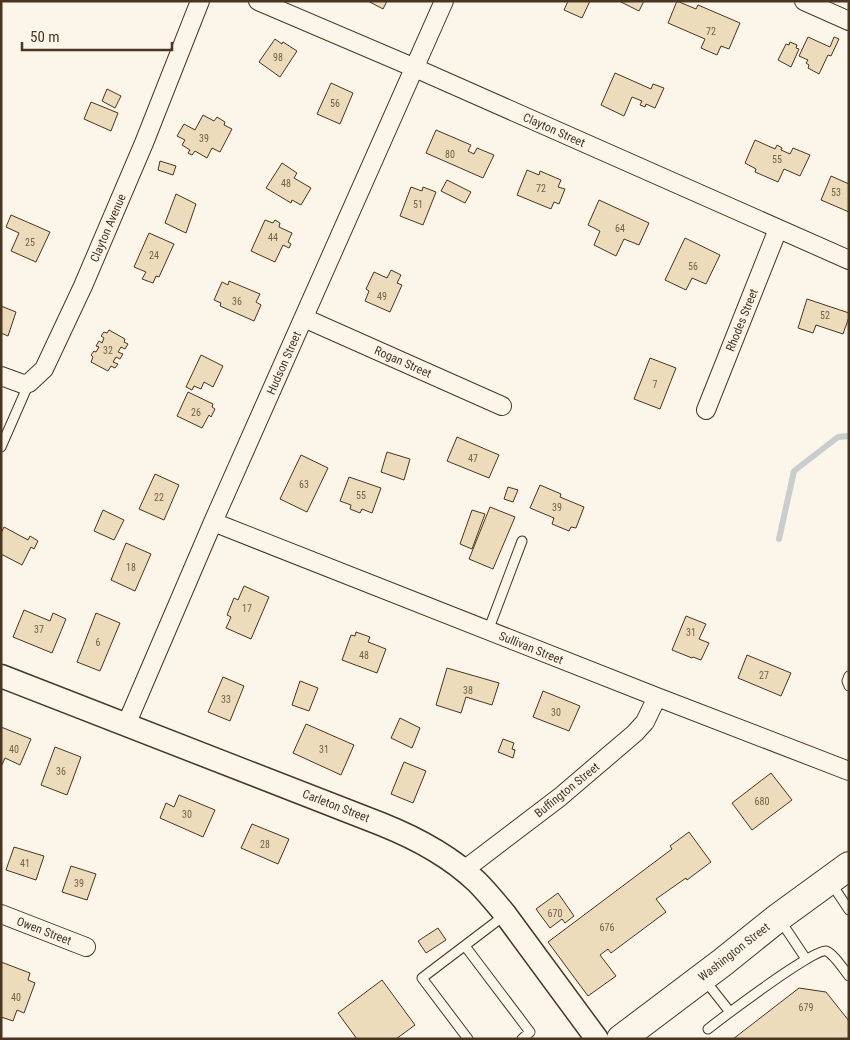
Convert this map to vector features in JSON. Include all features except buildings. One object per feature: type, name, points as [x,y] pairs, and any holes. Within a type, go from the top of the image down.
[{"type":"main road","name":"Washington Street","points":[[621,1039],[779,917],[839,874]]},
{"type":"street","name":"Clayton Avenue","points":[[29,383],[44,369],[83,286],[144,143],[200,1]]},
{"type":"street","name":"Clayton Street","points":[[258,1],[415,68],[849,260]]},
{"type":"street","name":"Hudson Street","points":[[126,725],[444,1]]},
{"type":"street","points":[[804,1],[849,21]]},
{"type":"street","name":"Rhodes Street","points":[[706,410],[778,229]]},
{"type":"street","name":"Rogan Street","points":[[304,318],[502,406]]},
{"type":"street","points":[[1,376],[23,384],[29,383]]},
{"type":"street","name":"Sullivan Street","points":[[214,522],[849,771]]},
{"type":"street","name":"Carleton Street","points":[[1,676],[404,834],[427,845],[464,870],[477,882],[505,914],[597,1039]]},
{"type":"street","name":"Buffington Street","points":[[464,870],[560,797],[635,733],[645,722],[657,697]]},
{"type":"street","name":"Owen Street","points":[[1,914],[86,947]]},
{"type":"lane","name":"Clayton Avenue","points":[[1,447],[29,383]]},
{"type":"lane","points":[[488,631],[522,541]]},
{"type":"lane","points":[[849,676],[847,681],[849,686]]},
{"type":"lane","points":[[839,874],[849,910]]},
{"type":"lane","points":[[468,1039],[422,978],[505,914]]},
{"type":"lane","points":[[779,917],[806,959]]},
{"type":"lane","points":[[465,946],[530,1032],[522,1039]]},
{"type":"lane","points":[[708,1030],[730,1012],[822,950],[828,951],[849,976]]},
{"type":"lane","points":[[702,977],[730,1012]]},
{"type":"waterway","points":[[779,539],[794,471],[838,437],[849,436]]}]
